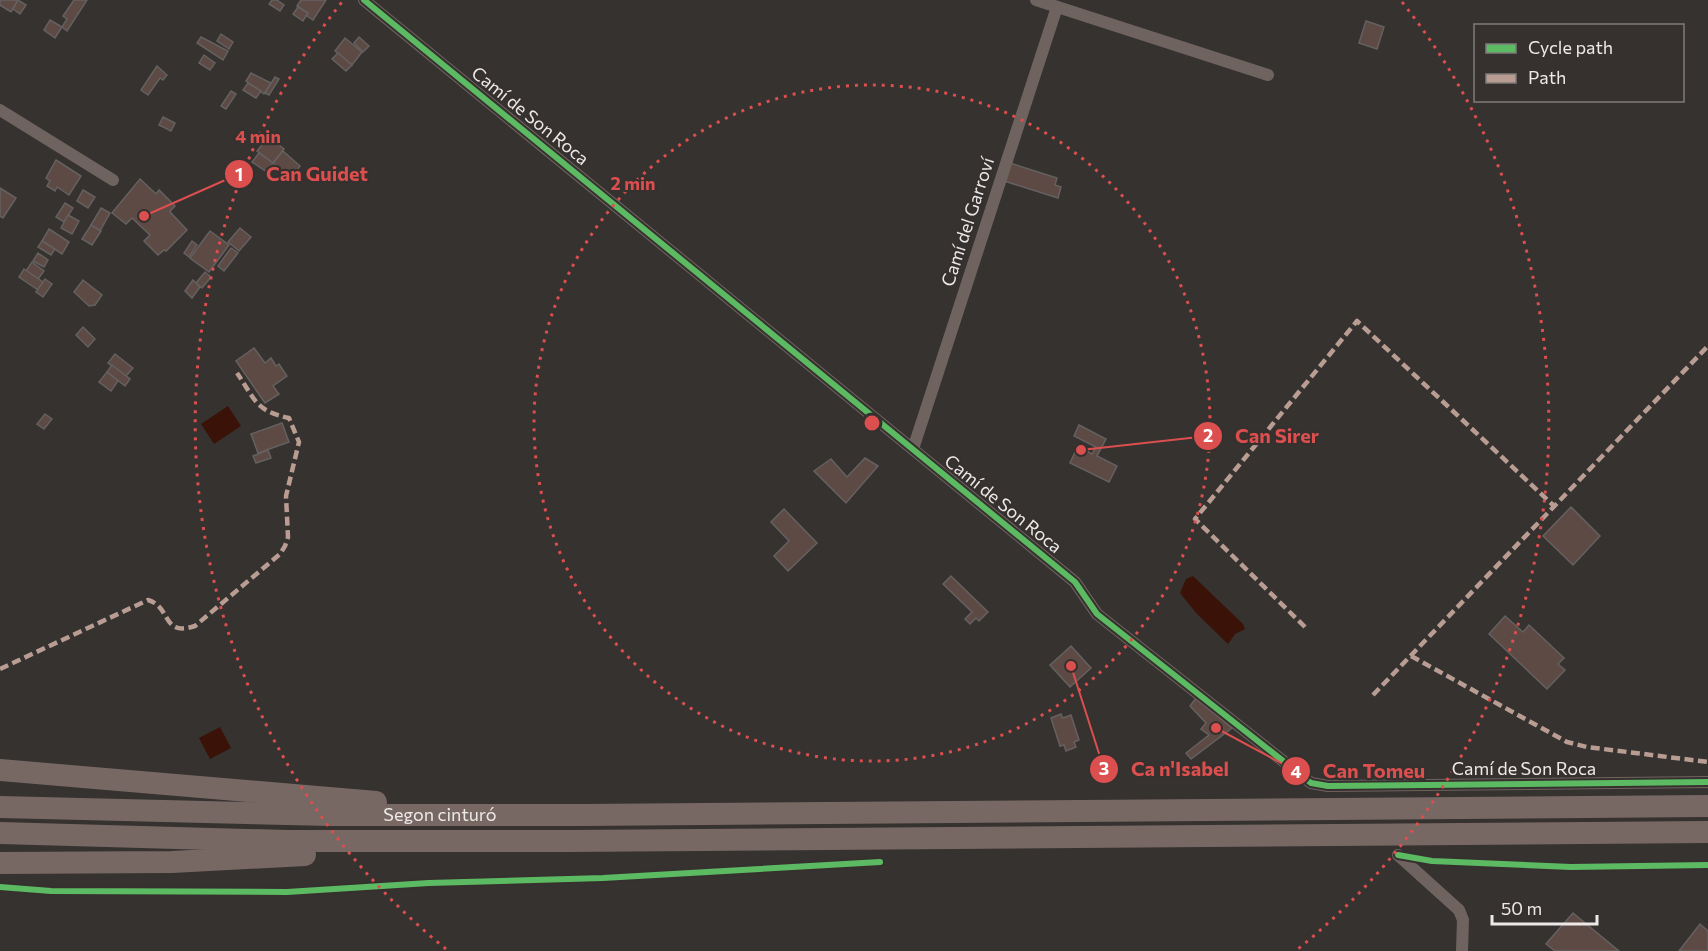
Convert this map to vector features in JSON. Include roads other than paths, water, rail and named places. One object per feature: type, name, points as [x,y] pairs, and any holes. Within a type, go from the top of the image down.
[{"type":"highway","points":[[0,770],[363,801],[453,804],[508,815]]},
{"type":"highway","name":"Segon cinturó","points":[[0,807],[330,815],[508,815],[1708,806]]},
{"type":"highway","points":[[1637,832],[1693,843],[1708,843]]},
{"type":"highway","points":[[0,833],[287,841],[491,841],[1708,832]]},
{"type":"highway","points":[[0,863],[172,862],[309,855],[447,852],[491,841]]},
{"type":"street","name":"Camí de Son Roca","points":[[364,0],[1075,582],[1097,614],[1311,783],[1340,786],[1708,783]]},
{"type":"street","points":[[1036,0],[1268,75]]},
{"type":"street","name":"Camí del Garroví","points":[[913,449],[1057,6]]},
{"type":"street","points":[[0,110],[112,180]]},
{"type":"street","points":[[1398,855],[1460,910],[1463,920],[1462,951]]},
{"type":"place","name":"Can Guidet","points":[[144,216]]},
{"type":"place","name":"Can Sirer","points":[[1081,450]]},
{"type":"place","name":"Ca n'Isabel","points":[[1071,666]]},
{"type":"place","name":"Can Tomeu","points":[[1216,728]]}]
